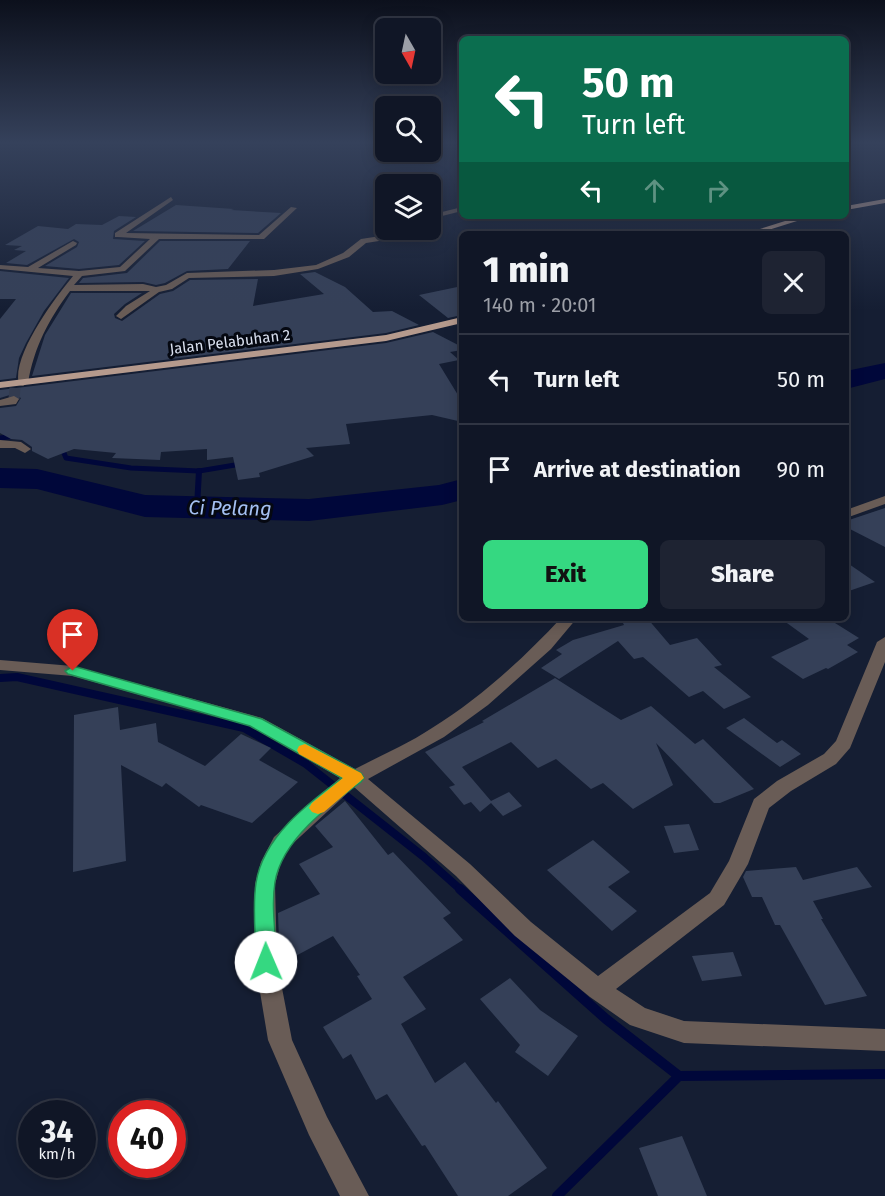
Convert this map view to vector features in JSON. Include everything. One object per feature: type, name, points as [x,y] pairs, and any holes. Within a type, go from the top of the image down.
[{"type":"main road","points":[[849,207],[885,201]]},
{"type":"main road","points":[[757,231],[791,219]]},
{"type":"main road","name":"Jalan Pelabuhan 2","points":[[0,385],[17,388],[386,338],[459,321]]},
{"type":"street","points":[[171,199],[118,236],[260,237],[293,208]]},
{"type":"street","points":[[441,215],[459,210]]},
{"type":"street","points":[[0,267],[79,274],[122,269],[158,237]]},
{"type":"street","points":[[121,316],[127,308],[139,303],[156,290],[169,287],[187,276],[274,273],[318,267],[346,255],[364,241],[375,239]]},
{"type":"street","points":[[30,269],[73,243]]},
{"type":"street","points":[[0,404],[12,402],[44,318],[79,274]]},
{"type":"street","points":[[69,288],[143,287],[156,290]]},
{"type":"street","points":[[0,444],[17,445],[25,450]]},
{"type":"street","points":[[849,513],[885,500]]},
{"type":"street","points":[[355,1196],[318,1126],[280,1041],[266,962],[265,884],[271,862],[281,843],[329,797],[352,780],[438,733],[482,701],[545,645],[566,621]]},
{"type":"street","points":[[598,990],[717,899],[738,864],[761,804],[784,786],[830,759],[844,744],[885,642]]},
{"type":"street","points":[[0,665],[73,671],[256,722],[352,780],[463,870],[523,929],[598,990],[638,1017],[684,1032],[885,1040]]},
{"type":"building","points":[[176,205],[281,213],[258,233],[133,231]]},
{"type":"building","points":[[119,216],[136,217],[114,231],[113,239],[145,241],[119,265],[79,269],[45,266],[77,247],[79,242],[74,239],[27,265],[6,263],[26,251],[14,250],[22,246],[5,245],[38,226],[68,229],[76,224],[102,225]]},
{"type":"building","points":[[160,241],[250,241],[228,269],[187,271],[165,283],[156,285],[143,282],[79,283],[83,278],[127,273]]},
{"type":"building","points":[[0,271],[69,278],[44,311],[26,343],[19,358],[16,378],[0,380],[0,319],[16,299],[0,299]]},
{"type":"building","points":[[315,272],[345,287],[373,312],[392,311],[419,325],[386,333],[32,376],[45,335],[71,293],[142,293],[114,314],[115,318],[122,321],[160,294],[173,291],[190,280],[258,279],[253,306],[324,294],[300,274]]},
{"type":"building","points":[[459,287],[459,316],[448,318],[419,295]]},
{"type":"building","points":[[433,332],[459,345],[459,350],[450,352],[459,360],[439,364],[459,397],[458,421],[432,415],[346,424],[350,444],[306,448],[314,456],[259,473],[260,477],[238,480],[233,457],[207,460],[207,449],[161,452],[160,460],[112,458],[116,453],[74,449],[48,459],[32,451],[32,447],[22,440],[11,439],[0,433],[0,408],[16,406],[21,398],[13,394],[0,398],[0,390],[386,343]]},
{"type":"building","points":[[885,508],[885,547],[849,529],[849,520]]},
{"type":"building","points":[[849,564],[875,582],[849,591]]},
{"type":"building","points":[[650,621],[670,645],[697,638],[722,665],[714,667],[751,697],[724,709],[703,691],[689,697],[643,657],[634,659],[618,641],[559,679],[541,668],[562,654],[556,650],[573,640],[624,625],[623,623]]},
{"type":"building","points":[[784,621],[832,621],[859,638],[847,645],[858,652],[828,669],[803,679],[771,657],[809,639]]},
{"type":"building","points":[[555,678],[621,720],[651,706],[695,744],[703,739],[754,789],[720,803],[714,803],[656,743],[673,785],[633,809],[603,783],[591,789],[556,759],[538,768],[511,742],[462,767],[491,801],[509,792],[522,806],[503,816],[491,803],[480,812],[471,802],[464,805],[449,787],[455,785],[425,752],[484,722],[482,721]]},
{"type":"building","points":[[118,707],[120,730],[156,723],[158,742],[205,766],[241,734],[271,748],[259,760],[298,782],[252,823],[201,805],[199,807],[166,783],[162,787],[121,765],[126,861],[73,872],[74,715]]},
{"type":"building","points":[[744,718],[777,743],[782,740],[801,754],[780,767],[726,728]]},
{"type":"building","points":[[345,801],[388,855],[393,852],[451,913],[443,918],[463,940],[403,977],[426,1009],[401,1024],[435,1083],[465,1062],[496,1103],[498,1101],[547,1168],[508,1196],[458,1196],[425,1145],[422,1146],[387,1094],[376,1100],[351,1054],[343,1059],[323,1027],[372,999],[357,976],[360,975],[333,936],[290,959],[279,941],[278,913],[320,894],[299,864],[333,847],[315,826]]},
{"type":"building","points":[[689,824],[699,850],[674,853],[664,826]]},
{"type":"building","points":[[593,840],[630,872],[608,887],[637,911],[612,931],[547,870]]},
{"type":"building","points":[[796,867],[803,880],[857,867],[872,887],[813,901],[823,919],[821,919],[867,996],[825,1005],[780,925],[775,925],[762,897],[752,897],[743,877],[746,871]]},
{"type":"building","points":[[733,952],[742,976],[702,981],[692,956]]},
{"type":"building","points":[[510,978],[540,1010],[578,1036],[548,1076],[515,1052],[520,1045],[480,999]]},
{"type":"building","points":[[682,1136],[707,1196],[658,1196],[639,1148]]},
{"type":"waterway","name":"Ci Pelang","points":[[849,379],[885,371]]},
{"type":"waterway","points":[[0,438],[16,436]]},
{"type":"waterway","points":[[61,446],[66,458],[131,468],[199,471]]},
{"type":"waterway","points":[[199,471],[241,464]]},
{"type":"waterway","points":[[197,507],[199,471]]},
{"type":"waterway","name":"Ci Pelang","points":[[0,478],[37,479],[145,506],[309,510],[442,495],[459,490]]},
{"type":"waterway","points":[[0,678],[17,677],[244,728],[306,764],[424,857],[461,890]]},
{"type":"waterway","points":[[460,889],[606,1019],[679,1076]]},
{"type":"waterway","points":[[679,1076],[885,1074]]},
{"type":"waterway","points":[[557,1196],[679,1076]]},
{"type":"tunnel","points":[[14,399],[15,388]]},
{"type":"slow traffic","points":[[305,750],[355,778],[318,808]]},
{"type":"route","points":[[73,671],[256,722],[355,778],[329,797],[281,843],[271,862],[265,884],[266,962]]}]
